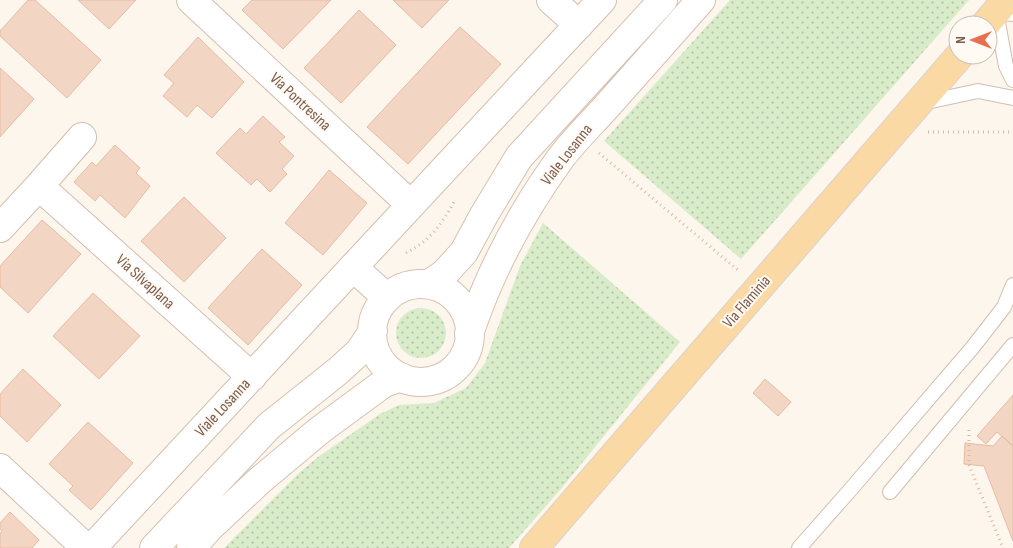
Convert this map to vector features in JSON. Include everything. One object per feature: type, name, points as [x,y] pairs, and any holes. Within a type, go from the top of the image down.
[{"type":"main road","name":"Via Pontresina","points":[[190,0],[410,204]]},
{"type":"main road","points":[[550,0],[578,25]]},
{"type":"main road","name":"Viale Losanna","points":[[92,548],[410,204],[602,0]]},
{"type":"main road","name":"Viale Losanna","points":[[429,284],[444,274],[464,252],[519,157],[662,0]]},
{"type":"main road","name":"Viale Losanna","points":[[469,334],[494,270],[513,231],[537,192],[561,158],[701,0]]},
{"type":"main road","name":"Via Flaminia","points":[[534,548],[760,288],[921,116],[954,65]]},
{"type":"main road","points":[[0,228],[82,137]]},
{"type":"main road","name":"Via Silvaplana","points":[[39,186],[252,377]]},
{"type":"main road","points":[[353,267],[387,298]]},
{"type":"main road","points":[[401,378],[388,369],[379,357],[373,343],[372,327],[377,311],[387,298],[399,289],[414,284],[429,284]]},
{"type":"main road","name":"Viale Losanna","points":[[191,548],[210,526],[259,481],[320,430],[384,383],[401,378],[416,382],[430,381],[445,376],[457,366],[465,354],[470,340],[469,324],[464,310],[456,298],[443,289],[429,284]]},
{"type":"main road","points":[[154,548],[268,426],[338,371],[360,351],[373,331]]},
{"type":"main road","points":[[0,468],[86,548]]},
{"type":"lane","points":[[1000,13],[1006,66],[1013,80]]},
{"type":"lane","points":[[921,116],[978,90],[1013,98]]},
{"type":"lane","points":[[799,548],[972,347],[1004,307],[1013,285]]},
{"type":"lane","points":[[890,492],[1013,345]]},
{"type":"path","points":[[921,116],[930,132],[1013,132]]},
{"type":"path","points":[[592,147],[760,288]]},
{"type":"path","points":[[969,424],[969,465],[1003,548]]},
{"type":"green space","points":[[730,0],[969,0],[956,15],[948,15],[948,24],[741,259],[604,141]]},
{"type":"green space","points":[[543,223],[680,342],[561,489],[509,548],[224,548],[299,473],[318,457],[380,414],[399,405],[434,403],[466,388],[485,363],[520,266]]},
{"type":"green space","points":[[421,308],[439,315],[446,333],[439,351],[421,358],[403,351],[396,333],[403,315]]},
{"type":"building","points":[[28,0],[35,0],[101,60],[67,98],[0,36],[0,31]]},
{"type":"building","points":[[78,0],[136,0],[109,29]]},
{"type":"building","points":[[252,0],[331,0],[283,49],[242,10]]},
{"type":"building","points":[[393,0],[449,0],[422,28]]},
{"type":"building","points":[[359,10],[396,45],[341,103],[304,68]]},
{"type":"building","points":[[460,27],[501,64],[408,164],[367,127]]},
{"type":"building","points":[[198,37],[244,82],[212,118],[197,105],[187,117],[163,96],[174,83],[164,75]]},
{"type":"building","points":[[0,68],[34,99],[0,137]]},
{"type":"building","points":[[263,116],[285,137],[279,142],[294,156],[282,169],[287,174],[270,192],[257,179],[251,185],[216,153],[240,128],[246,134]]},
{"type":"building","points":[[115,145],[140,168],[136,173],[150,186],[125,218],[100,195],[95,201],[74,182],[92,162],[96,166]]},
{"type":"building","points":[[329,170],[367,203],[323,255],[285,223]]},
{"type":"building","points":[[184,197],[226,238],[184,282],[141,241]]},
{"type":"building","points":[[42,220],[81,254],[28,313],[0,287],[0,266]]},
{"type":"building","points":[[262,249],[302,285],[248,345],[208,308]]},
{"type":"building","points":[[93,293],[140,336],[99,379],[53,336]]},
{"type":"building","points":[[23,369],[61,405],[27,442],[0,416],[0,394]]},
{"type":"building","points":[[765,379],[791,402],[778,416],[753,393]]},
{"type":"building","points":[[1013,395],[1013,446],[997,432],[986,444],[977,436]]},
{"type":"building","points":[[88,422],[133,463],[91,510],[69,490],[73,486],[49,464]]},
{"type":"building","points":[[1002,436],[1013,446],[1013,541],[984,466],[964,464],[965,443],[993,446]]},
{"type":"building","points":[[10,512],[39,540],[32,548],[0,548],[0,534],[2,531],[0,523]]}]
